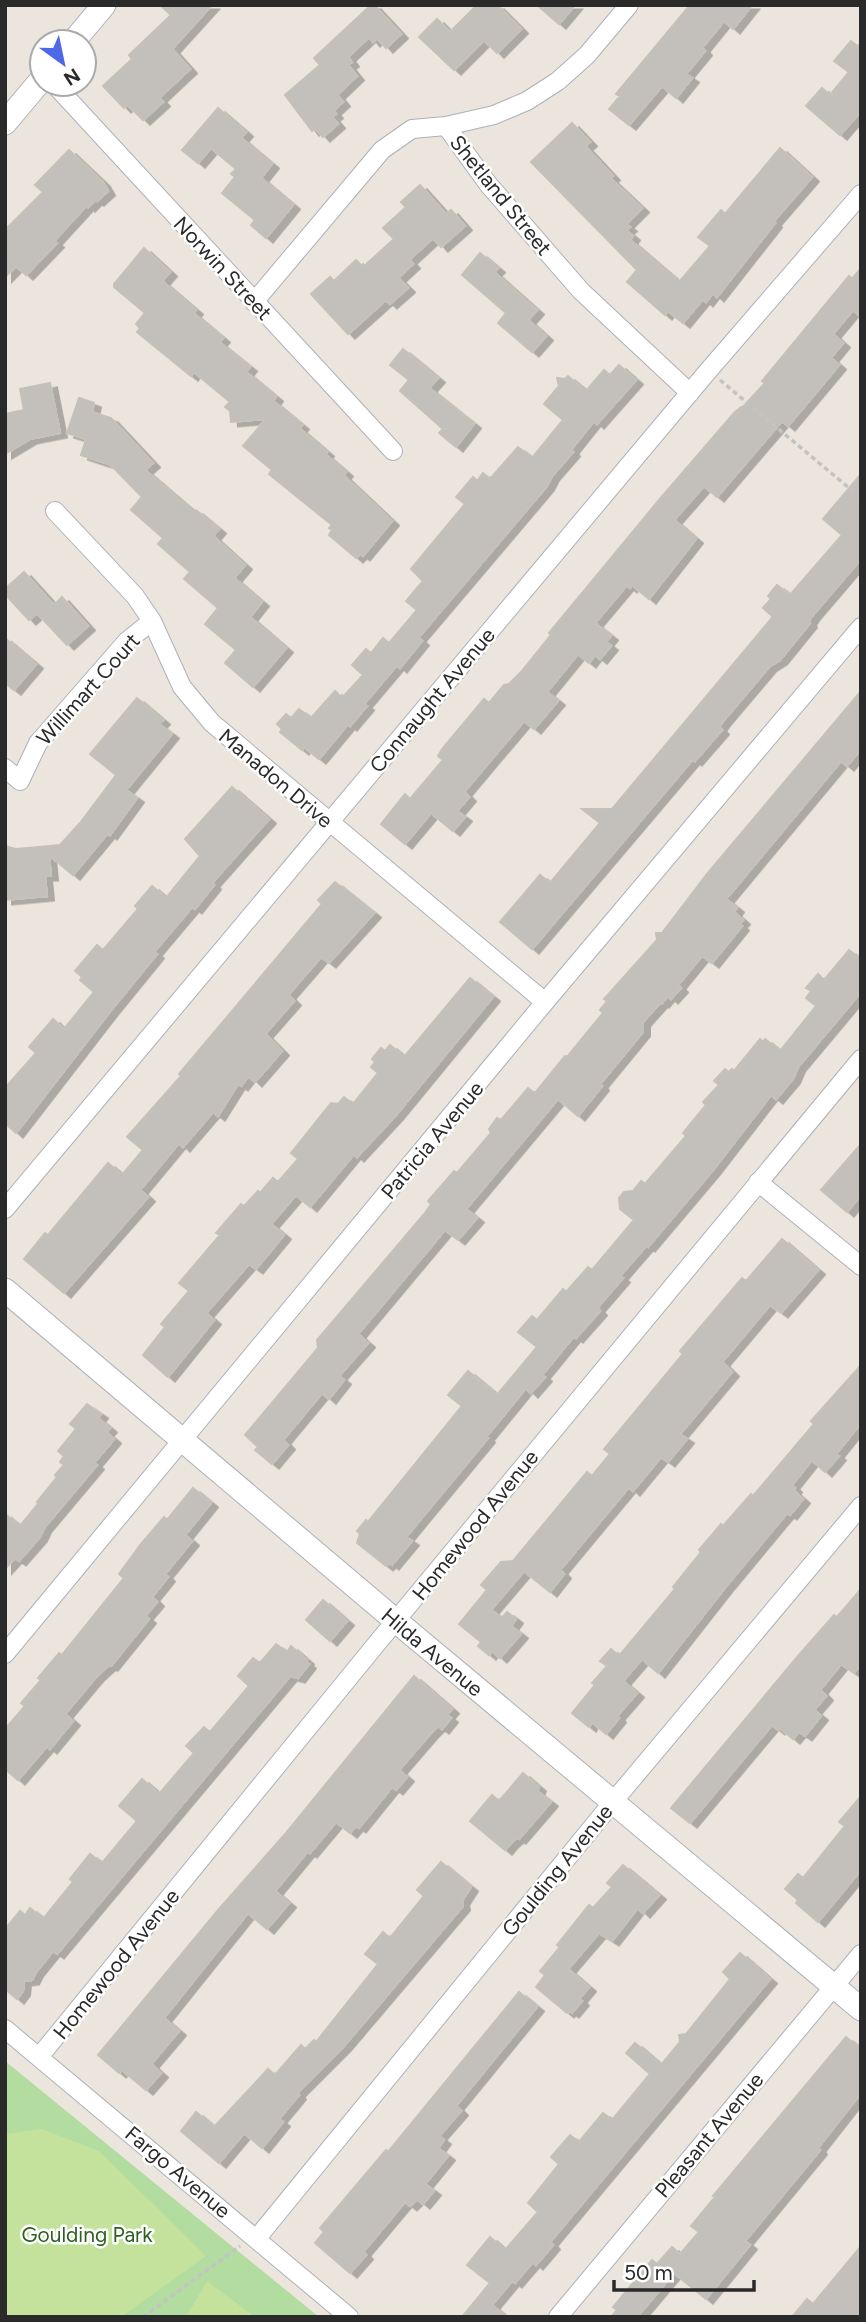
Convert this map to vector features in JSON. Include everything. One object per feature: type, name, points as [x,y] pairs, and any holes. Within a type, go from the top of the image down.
[{"type":"street","points":[[85,28],[104,5]]},
{"type":"street","points":[[446,126],[494,116],[527,102],[558,81],[587,55],[629,5]]},
{"type":"street","points":[[5,122],[28,95]]},
{"type":"street","name":"Norwin Street","points":[[67,98],[393,451]]},
{"type":"street","name":"Shetland Street","points":[[254,302],[382,150],[412,129],[446,126],[488,184],[581,291],[690,393]]},
{"type":"street","name":"Connaught Avenue","points":[[5,1209],[708,371],[861,194]]},
{"type":"street","name":"Manadon Drive","points":[[55,511],[135,596],[152,621],[173,671],[188,697],[200,711],[223,734],[545,1002]]},
{"type":"street","name":"Willimart Court","points":[[5,768],[20,781],[38,743],[127,641],[152,621]]},
{"type":"street","name":"Patricia Avenue","points":[[5,1654],[545,1002],[861,627]]},
{"type":"street","name":"Homewood Avenue","points":[[39,2057],[861,1059]]},
{"type":"street","points":[[758,1182],[861,1266]]},
{"type":"street","name":"Hilda Avenue","points":[[5,1290],[861,2010]]},
{"type":"street","name":"Goulding Avenue","points":[[257,2238],[612,1803],[861,1506]]},
{"type":"street","name":"Pleasant Avenue","points":[[558,2317],[861,1954]]},
{"type":"street","name":"Fargo Avenue","points":[[5,2029],[349,2317]]},
{"type":"path","points":[[708,371],[861,498]]},
{"type":"path","points":[[143,2317],[204,2274],[231,2251],[257,2238]]},
{"type":"green space","name":"Goulding Park","points":[[5,2061],[319,2317],[5,2317]]},
{"type":"green space","name":"Goulding Park","points":[[41,2129],[99,2151],[206,2256],[121,2317],[5,2317],[5,2134]]},
{"type":"green space","points":[[207,2281],[255,2317],[186,2317]]},
{"type":"building","points":[[160,5],[212,5],[172,49],[190,69],[159,98],[163,102],[143,120],[128,105],[124,108],[103,86],[132,59],[129,55],[171,15]]},
{"type":"building","points":[[371,5],[401,34],[386,48],[377,38],[373,42],[369,37],[348,57],[352,62],[348,65],[357,76],[337,95],[343,102],[333,111],[336,114],[332,117],[338,124],[323,137],[315,128],[312,131],[285,95],[320,65],[314,58]]},
{"type":"building","points":[[477,5],[497,5],[521,29],[497,53],[484,40],[454,70],[419,37],[437,19],[450,32]]},
{"type":"building","points":[[537,5],[575,5],[559,24]]},
{"type":"building","points":[[690,5],[752,5],[733,29],[724,21],[702,48],[705,51],[686,74],[692,78],[676,98],[662,86],[629,125],[609,109],[620,96],[616,94]]},
{"type":"building","points":[[851,41],[861,49],[861,111],[840,135],[806,106],[822,88],[830,95],[849,72],[834,61]]},
{"type":"building","points":[[218,108],[246,132],[241,138],[272,164],[261,178],[293,205],[266,238],[251,225],[255,220],[222,193],[235,177],[231,174],[236,169],[211,148],[198,163],[182,150]]},
{"type":"building","points":[[572,123],[590,142],[585,146],[613,176],[610,178],[642,208],[626,224],[630,227],[626,230],[633,236],[630,240],[679,282],[710,246],[698,237],[721,210],[725,214],[780,148],[812,177],[773,222],[775,223],[717,297],[713,293],[706,302],[703,299],[683,323],[668,311],[665,315],[627,282],[637,270],[531,162]]},
{"type":"building","points":[[69,150],[103,182],[108,191],[88,207],[87,205],[54,241],[57,243],[26,275],[16,266],[5,277],[5,230],[43,192],[35,185]]},
{"type":"building","points":[[420,185],[446,214],[451,210],[465,226],[441,247],[433,238],[409,260],[413,264],[398,278],[408,288],[390,304],[386,300],[348,334],[311,294],[330,277],[334,281],[356,260],[363,267],[394,239],[383,228],[406,207],[401,202]]},
{"type":"building","points":[[144,248],[170,272],[162,281],[196,310],[193,313],[223,338],[219,342],[250,367],[246,372],[276,397],[273,401],[302,425],[299,428],[346,472],[343,475],[392,521],[363,556],[360,554],[356,558],[329,535],[332,525],[269,474],[272,470],[243,446],[266,419],[231,422],[230,411],[225,407],[230,402],[194,372],[191,376],[137,332],[140,328],[136,324],[145,313],[114,287],[114,284]]},
{"type":"building","points":[[480,253],[498,268],[494,272],[537,310],[528,320],[546,336],[532,352],[498,323],[506,313],[462,275]]},
{"type":"building","points":[[861,268],[861,317],[853,310],[833,334],[843,343],[831,358],[839,365],[788,426],[782,421],[717,497],[704,486],[674,520],[696,539],[649,599],[632,585],[630,588],[627,585],[595,623],[611,636],[606,642],[611,646],[600,659],[595,655],[589,663],[578,654],[547,692],[558,701],[534,729],[524,721],[464,792],[469,797],[457,811],[465,817],[453,831],[431,813],[405,844],[381,824],[405,794],[410,799],[443,760],[438,756],[442,749],[484,699],[489,703],[504,685],[509,684],[522,671],[551,635],[549,633],[659,500],[734,413],[765,383],[762,381],[849,276],[852,279]]},
{"type":"building","points":[[403,349],[438,378],[429,388],[474,424],[456,447],[439,433],[443,429],[400,391],[409,380],[390,365]]},
{"type":"building","points":[[619,365],[636,380],[597,424],[594,421],[547,486],[418,638],[422,641],[400,668],[397,665],[364,704],[367,706],[350,726],[348,724],[319,759],[304,747],[302,750],[280,732],[282,729],[277,724],[286,714],[291,718],[299,709],[311,718],[335,691],[342,698],[363,675],[352,665],[366,649],[371,653],[383,638],[389,643],[417,610],[406,601],[423,581],[411,569],[465,504],[456,497],[473,477],[477,481],[483,473],[490,479],[518,447],[532,458],[563,420],[544,404],[559,386],[557,378],[565,379],[568,376],[586,391],[604,370],[610,375]]},
{"type":"building","points":[[50,383],[60,433],[30,439],[5,454],[5,414],[24,410],[20,389]]},
{"type":"building","points":[[79,398],[94,403],[92,412],[111,418],[153,463],[145,470],[194,512],[196,510],[219,529],[213,536],[245,565],[234,578],[262,602],[250,617],[286,648],[253,687],[225,663],[236,650],[205,624],[218,608],[184,579],[190,572],[158,544],[163,538],[131,510],[142,497],[111,465],[81,455],[86,439],[67,433]]},
{"type":"building","points":[[861,474],[861,559],[813,615],[810,623],[780,660],[769,667],[725,719],[719,727],[722,730],[695,761],[693,759],[532,949],[500,922],[540,875],[550,883],[600,823],[582,809],[612,809],[771,619],[772,616],[763,608],[771,599],[768,596],[777,585],[790,595],[842,535],[823,519]]},
{"type":"building","points":[[24,572],[54,605],[62,597],[88,626],[67,645],[37,613],[29,620],[5,594],[5,589]]},
{"type":"building","points":[[5,638],[36,664],[14,690],[5,683]]},
{"type":"building","points":[[861,691],[861,749],[847,766],[841,761],[726,899],[737,908],[734,912],[743,920],[739,924],[742,926],[712,963],[701,957],[678,985],[681,988],[671,999],[668,996],[661,1002],[643,1022],[643,1032],[600,1084],[602,1086],[578,1116],[558,1099],[466,1209],[477,1218],[458,1240],[445,1230],[358,1334],[368,1343],[339,1376],[344,1380],[329,1399],[322,1393],[283,1440],[288,1445],[272,1464],[255,1450],[258,1447],[245,1435],[318,1348],[317,1340],[425,1213],[431,1204],[428,1201],[454,1171],[457,1173],[491,1133],[489,1129],[497,1118],[501,1120],[528,1088],[535,1093],[565,1056],[567,1057],[603,1013],[600,1010],[607,1001],[604,999],[657,940],[656,933],[662,933],[707,874]]},
{"type":"building","points":[[137,698],[163,720],[159,724],[172,734],[126,790],[137,798],[110,835],[108,833],[73,875],[49,855],[51,876],[45,876],[47,896],[5,900],[5,846],[16,849],[60,845],[80,823],[116,775],[90,754]]},
{"type":"building","points":[[232,787],[269,819],[212,883],[214,885],[195,909],[192,907],[154,952],[157,954],[16,1133],[5,1123],[5,1088],[36,1053],[29,1047],[53,1019],[64,1029],[94,992],[80,980],[82,977],[75,971],[97,945],[103,950],[138,909],[135,906],[152,886],[166,898],[200,856],[185,839]]},
{"type":"building","points":[[335,882],[374,913],[329,963],[321,957],[288,995],[294,1001],[265,1034],[282,1051],[255,1082],[249,1076],[241,1086],[238,1084],[218,1116],[213,1112],[183,1147],[179,1143],[140,1190],[148,1197],[64,1293],[24,1259],[45,1233],[48,1235],[108,1163],[122,1175],[143,1150],[127,1137],[181,1076],[179,1074],[322,904],[318,900]]},
{"type":"building","points":[[849,950],[861,959],[861,992],[798,1067],[793,1079],[776,1099],[771,1095],[713,1170],[620,1276],[623,1278],[597,1308],[600,1311],[576,1338],[574,1336],[542,1375],[545,1377],[531,1393],[526,1388],[406,1537],[412,1541],[392,1565],[389,1563],[386,1566],[357,1543],[360,1534],[357,1531],[366,1520],[368,1522],[462,1406],[448,1395],[468,1371],[497,1395],[537,1347],[518,1332],[532,1316],[537,1320],[563,1289],[566,1292],[588,1267],[592,1270],[634,1220],[620,1209],[619,1198],[624,1192],[633,1191],[641,1181],[645,1184],[686,1136],[683,1133],[706,1105],[703,1102],[719,1085],[714,1081],[725,1069],[734,1071],[760,1039],[763,1042],[765,1039],[780,1051],[816,1006],[806,998],[811,991],[806,988],[818,974],[824,980]]},
{"type":"building","points":[[470,978],[493,997],[396,1115],[357,1157],[354,1154],[310,1207],[296,1195],[271,1224],[284,1235],[256,1269],[249,1264],[206,1313],[214,1320],[168,1377],[143,1355],[165,1327],[161,1324],[189,1291],[179,1283],[220,1235],[216,1233],[241,1204],[244,1206],[258,1191],[260,1193],[273,1178],[278,1182],[298,1159],[291,1153],[331,1103],[338,1104],[344,1097],[353,1104],[378,1073],[371,1067],[375,1062],[372,1059],[381,1048],[385,1051],[390,1045],[404,1057]]},
{"type":"building","points":[[861,1144],[861,1195],[847,1212],[821,1190]]},
{"type":"building","points":[[782,1239],[818,1270],[781,1313],[770,1305],[722,1362],[732,1372],[680,1434],[687,1439],[668,1462],[661,1457],[633,1491],[629,1487],[560,1570],[564,1574],[550,1592],[524,1571],[491,1610],[502,1618],[507,1612],[516,1619],[511,1626],[521,1634],[500,1658],[492,1651],[489,1655],[478,1646],[481,1642],[459,1624],[487,1590],[481,1585],[501,1562],[513,1561],[587,1472],[592,1476],[610,1454],[604,1449],[683,1354],[680,1351],[742,1278],[746,1281]]},
{"type":"building","points":[[861,1365],[861,1423],[836,1454],[839,1456],[825,1472],[812,1460],[792,1485],[795,1488],[793,1490],[803,1499],[790,1515],[787,1513],[658,1673],[642,1659],[623,1681],[637,1693],[606,1734],[592,1722],[589,1727],[572,1713],[607,1666],[600,1661],[611,1649],[619,1656],[675,1589],[673,1587],[701,1552],[699,1550],[751,1494],[753,1496],[814,1424],[811,1421]]},
{"type":"building","points":[[87,1404],[101,1414],[98,1418],[110,1428],[106,1432],[114,1439],[94,1463],[97,1465],[44,1528],[40,1537],[19,1561],[15,1558],[5,1569],[5,1514],[20,1526],[38,1504],[64,1465],[60,1462],[64,1456],[58,1451],[76,1429],[70,1424]]},
{"type":"building","points":[[193,1488],[211,1503],[185,1535],[192,1541],[165,1574],[168,1577],[152,1597],[157,1602],[145,1616],[149,1619],[111,1666],[96,1677],[65,1714],[73,1721],[50,1749],[47,1746],[18,1780],[5,1769],[5,1729],[25,1706],[21,1703],[41,1680],[38,1678],[59,1653],[62,1655],[124,1578],[119,1574],[140,1545],[164,1517],[167,1520]]},
{"type":"building","points":[[861,1589],[861,1665],[854,1673],[841,1664],[820,1690],[826,1696],[814,1710],[821,1716],[805,1736],[799,1732],[793,1739],[772,1725],[690,1823],[671,1808],[798,1656]]},
{"type":"building","points":[[323,1600],[347,1621],[330,1641],[306,1620]]},
{"type":"building","points":[[276,1644],[287,1652],[291,1646],[309,1664],[298,1678],[290,1676],[57,1954],[53,1951],[32,1980],[24,1981],[23,1991],[17,1999],[5,1989],[5,1929],[20,1911],[25,1915],[30,1908],[43,1919],[73,1882],[70,1879],[90,1854],[102,1863],[137,1821],[119,1806],[142,1779],[159,1794],[194,1753],[186,1746],[204,1727],[210,1732],[249,1686],[238,1676],[253,1658],[260,1663]]},
{"type":"building","points":[[414,1676],[452,1709],[447,1715],[451,1718],[442,1729],[438,1726],[431,1733],[399,1770],[407,1777],[396,1790],[392,1787],[359,1828],[356,1826],[350,1833],[336,1822],[310,1853],[308,1851],[275,1891],[289,1903],[267,1929],[248,1913],[164,2018],[179,2031],[151,2064],[161,2073],[146,2090],[122,2070],[119,2073],[98,2055],[286,1833]]},
{"type":"building","points":[[523,1773],[539,1787],[537,1791],[551,1802],[519,1839],[505,1850],[470,1821],[492,1795],[499,1801]]},
{"type":"building","points":[[861,1796],[861,1870],[818,1922],[796,1903],[798,1900],[785,1889],[798,1874],[803,1878],[845,1826],[839,1822]]},
{"type":"building","points":[[441,1862],[471,1887],[462,1901],[463,1906],[344,2046],[297,2093],[299,2095],[279,2119],[283,2122],[262,2148],[244,2133],[219,2163],[181,2131],[196,2112],[214,2127],[268,2069],[275,2075],[301,2045],[305,2049],[314,2040],[316,2042],[378,1964],[365,1954],[383,1932],[390,1938],[424,1896],[417,1890]]},
{"type":"building","points":[[623,1865],[659,1895],[643,1913],[638,1908],[612,1941],[599,1933],[568,1969],[589,1987],[572,2013],[567,2013],[536,1987],[545,1975],[540,1971],[589,1905],[593,1908],[612,1887],[607,1883]]},
{"type":"building","points":[[740,1953],[770,1979],[550,2242],[553,2245],[536,2265],[533,2262],[515,2283],[512,2281],[492,2305],[506,2317],[462,2317],[490,2283],[467,2265],[490,2237],[505,2250],[538,2212],[528,2203],[559,2164],[551,2157],[570,2135],[579,2142],[603,2113],[612,2120],[650,2074],[626,2053],[635,2043],[661,2065],[680,2042],[679,2035],[686,2034],[730,1979],[723,1972]]},
{"type":"building","points":[[519,1992],[537,2007],[456,2106],[461,2111],[439,2136],[444,2140],[438,2148],[448,2156],[425,2184],[434,2191],[423,2204],[417,2199],[410,2206],[405,2202],[363,2252],[366,2255],[350,2273],[315,2243],[324,2232],[320,2228],[386,2150],[388,2152]]},
{"type":"building","points":[[846,2037],[861,2049],[861,2093],[818,2148],[820,2150],[745,2241],[750,2245],[706,2299],[674,2273],[637,2317],[611,2317],[617,2310],[613,2307],[652,2260],[657,2264],[672,2247],[680,2254],[699,2232],[691,2226],[715,2197],[713,2196]]},
{"type":"building","points":[[861,2246],[861,2310],[856,2317],[792,2317],[807,2299],[813,2304]]}]
